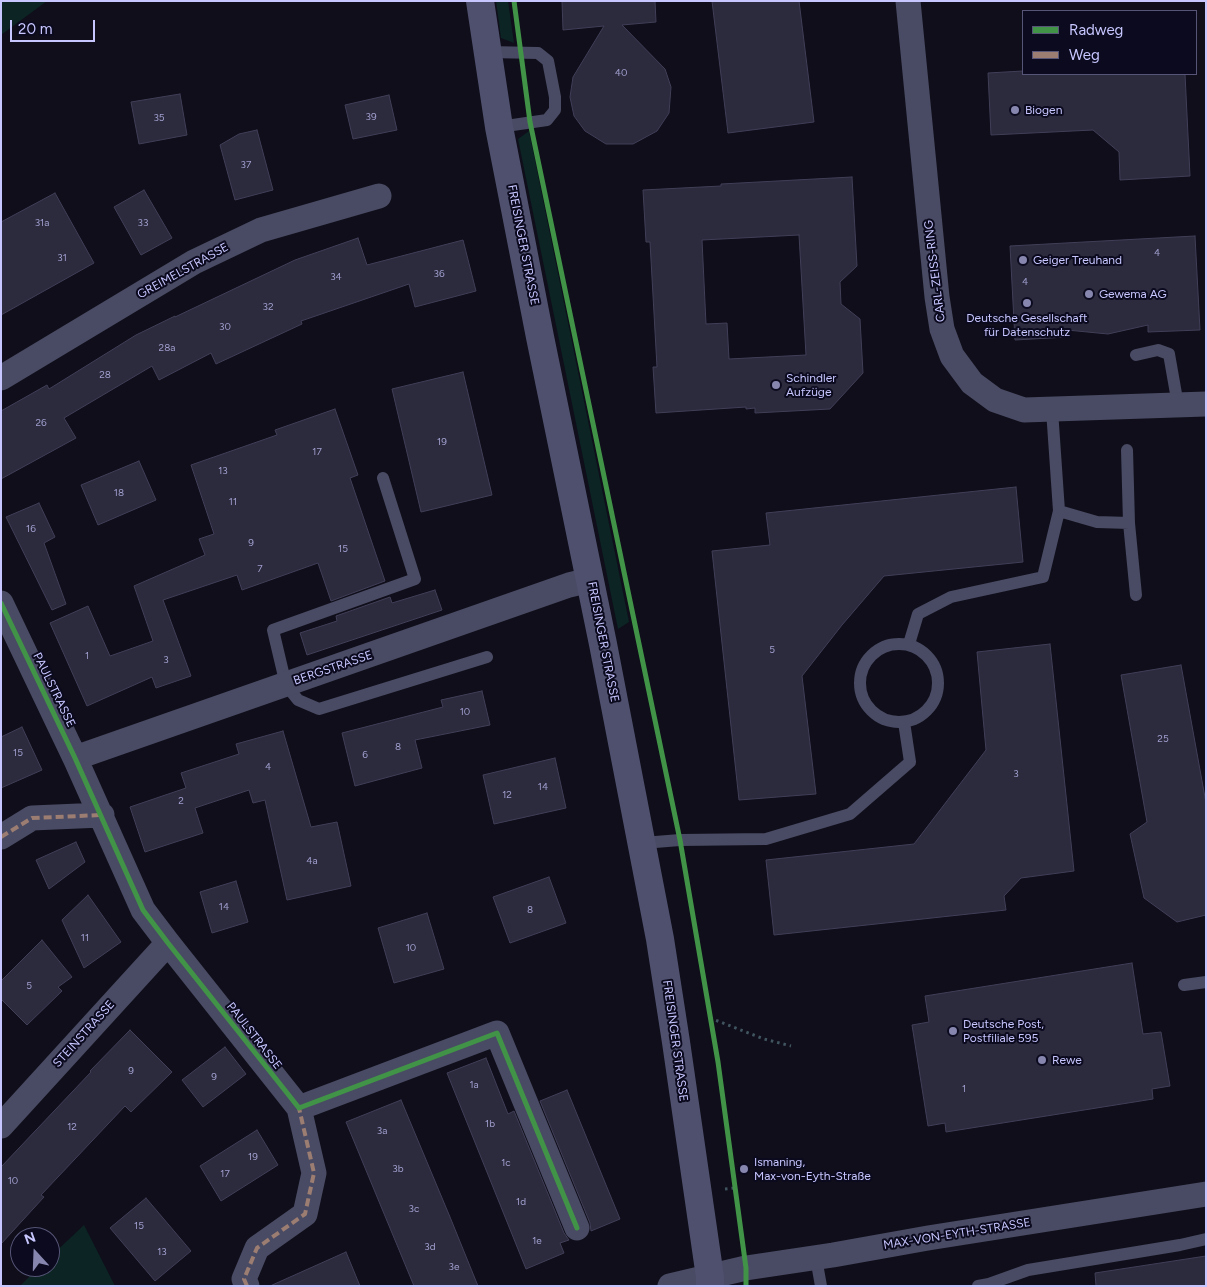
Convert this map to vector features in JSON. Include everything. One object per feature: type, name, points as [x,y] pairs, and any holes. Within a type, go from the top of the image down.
[{"type":"main road","name":"FREISINGER STRASSE","points":[[480,1],[499,127],[642,843],[669,995],[710,1281]]},
{"type":"street","name":"CARL-ZEISS-RING","points":[[908,1],[937,298],[942,329],[952,356],[972,383],[995,400],[1024,410],[1206,404]]},
{"type":"street","name":"GREIMELSTRASSE","points":[[1,378],[210,254],[261,230],[379,196]]},
{"type":"street","name":"BERGSTRASSE","points":[[76,758],[570,585],[590,580]]},
{"type":"street","name":"PAULSTRASSE","points":[[1,603],[76,758],[144,910],[299,1108]]},
{"type":"street","points":[[1,837],[32,818],[102,815]]},
{"type":"street","name":"STEINSTRASSE","points":[[1,1126],[168,943]]},
{"type":"street","points":[[247,1286],[244,1278],[257,1248],[305,1214],[314,1173],[299,1108],[497,1033],[577,1228]]},
{"type":"street","name":"MAX-VON-EYTH-STRASSE","points":[[670,1286],[710,1281],[746,1268],[1206,1194]]},
{"type":"lane","points":[[488,52],[538,52],[548,61],[555,97],[555,110],[548,120],[499,127]]},
{"type":"lane","points":[[1136,355],[1158,350],[1169,354],[1178,405]]},
{"type":"lane","points":[[909,644],[918,614],[951,597],[1043,577],[1059,511],[1052,410]]},
{"type":"lane","points":[[1127,450],[1129,523],[1136,594]]},
{"type":"lane","points":[[383,478],[416,579],[273,630],[286,685],[298,700],[319,709],[487,657]]},
{"type":"lane","points":[[1059,511],[1097,522],[1129,523]]},
{"type":"lane","points":[[896,643],[909,644],[922,650],[931,660],[937,672],[936,699],[928,710],[917,718],[904,722],[891,722],[879,718],[862,699],[859,686],[860,674],[865,662],[873,652],[884,646],[896,643]]},
{"type":"lane","points":[[642,843],[680,840],[766,839],[850,814],[910,762],[904,722]]},
{"type":"lane","points":[[1184,985],[1206,982]]},
{"type":"lane","points":[[978,1286],[1028,1270],[1206,1239]]},
{"type":"lane","points":[[816,1258],[821,1286]]},
{"type":"path","points":[[710,1018],[764,1040],[792,1046]]},
{"type":"green space","points":[[1,1],[47,1],[1,35]]},
{"type":"green space","points":[[496,1],[508,1],[514,43],[501,38]]},
{"type":"green space","points":[[529,131],[629,622],[618,629],[518,139]]},
{"type":"green space","points":[[84,1225],[115,1286],[20,1286],[29,1277],[60,1277],[60,1248]]},
{"type":"building","points":[[562,1],[655,1],[656,22],[622,25],[665,69],[671,87],[669,113],[657,131],[633,144],[606,144],[585,131],[574,116],[570,97],[573,77],[604,26],[563,30]]},
{"type":"building","points":[[712,1],[799,1],[814,122],[728,133]]},
{"type":"building","points":[[1022,71],[1022,75],[1185,75],[1190,176],[1120,180],[1119,152],[1093,130],[991,135],[988,73]]},
{"type":"building","points":[[180,94],[187,135],[139,144],[131,102]]},
{"type":"building","points":[[389,95],[397,130],[353,139],[345,105]]},
{"type":"building","points":[[257,130],[273,190],[235,200],[220,145],[239,134]]},
{"type":"building","points":[[852,177],[857,266],[840,282],[841,304],[860,319],[863,373],[830,409],[755,413],[755,408],[746,409],[746,407],[656,413],[653,367],[657,367],[650,242],[646,242],[643,190],[721,186],[721,184]],"holes":[[[799,235],[806,355],[729,359],[727,323],[706,324],[702,240]]]},
{"type":"building","points":[[144,190],[172,238],[141,255],[114,207]]},
{"type":"building","points":[[55,193],[94,263],[1,315],[1,222]]},
{"type":"building","points":[[1195,236],[1200,330],[1148,332],[1148,325],[1108,334],[1067,330],[1067,337],[1015,340],[1010,246]]},
{"type":"building","points":[[358,238],[367,265],[463,240],[476,291],[415,307],[409,284],[301,321],[302,324],[216,364],[211,353],[159,380],[152,366],[64,418],[76,438],[1,479],[1,411],[47,385],[49,389],[136,335],[175,316],[295,260]]},
{"type":"building","points":[[463,372],[492,495],[421,512],[392,389]]},
{"type":"building","points":[[335,409],[358,475],[350,478],[385,581],[331,601],[318,563],[242,590],[237,575],[163,600],[191,676],[156,688],[152,677],[87,706],[50,623],[88,606],[110,656],[153,641],[134,586],[205,555],[199,539],[214,534],[191,465],[277,435],[275,430]]},
{"type":"building","points":[[139,461],[156,500],[98,525],[81,485]]},
{"type":"building","points":[[1016,487],[1023,562],[884,576],[802,676],[816,794],[739,800],[712,551],[770,545],[766,513]]},
{"type":"building","points":[[39,503],[55,537],[44,543],[66,604],[52,610],[6,517]]},
{"type":"building","points":[[435,590],[442,610],[307,655],[300,633],[337,621],[336,616],[390,597],[392,603]]},
{"type":"building","points":[[1050,644],[1074,871],[1021,878],[1004,896],[1006,910],[774,935],[766,860],[914,844],[986,750],[977,652]]},
{"type":"building","points":[[1181,665],[1206,803],[1206,915],[1177,922],[1144,898],[1130,834],[1147,822],[1121,675]]},
{"type":"building","points":[[482,691],[490,725],[415,740],[422,768],[355,786],[342,733],[443,707],[441,700]]},
{"type":"building","points":[[22,727],[42,770],[1,788],[1,737]]},
{"type":"building","points":[[283,731],[311,827],[337,822],[351,886],[287,900],[265,800],[253,803],[249,790],[195,808],[203,833],[145,852],[130,807],[186,788],[181,773],[239,754],[236,744]]},
{"type":"building","points":[[555,758],[566,808],[494,824],[483,775]]},
{"type":"building","points":[[76,842],[85,862],[49,889],[36,860]]},
{"type":"building","points":[[549,877],[566,923],[510,943],[493,897]]},
{"type":"building","points":[[236,881],[248,922],[212,933],[200,892]]},
{"type":"building","points":[[88,895],[121,942],[84,968],[62,920]]},
{"type":"building","points":[[427,913],[444,969],[394,983],[378,928]]},
{"type":"building","points":[[42,940],[72,977],[58,987],[62,991],[27,1025],[1,999],[1,981]]},
{"type":"building","name":"Rewe","points":[[1132,963],[1143,1034],[1161,1032],[1170,1086],[1152,1089],[1153,1099],[946,1132],[945,1123],[928,1126],[912,1025],[929,1022],[925,996]]},
{"type":"building","points":[[130,1030],[172,1072],[131,1112],[125,1106],[41,1195],[44,1197],[17,1227],[10,1227],[10,1234],[1,1244],[1,1167]]},
{"type":"building","points":[[225,1047],[246,1074],[203,1107],[182,1080]]},
{"type":"building","points":[[486,1058],[508,1114],[514,1111],[564,1233],[569,1240],[560,1243],[564,1253],[526,1269],[447,1073]]},
{"type":"building","points":[[567,1090],[620,1219],[591,1231],[590,1223],[540,1101]]},
{"type":"building","points":[[401,1100],[478,1286],[414,1286],[346,1122]]},
{"type":"building","points":[[257,1130],[278,1165],[221,1201],[200,1166]]},
{"type":"building","points":[[146,1198],[191,1251],[155,1281],[110,1228]]},
{"type":"building","points":[[346,1252],[360,1286],[270,1286]]},
{"type":"building","points":[[1206,1256],[1206,1286],[1096,1286],[1095,1273]]},
{"type":"marked path","points":[[1,837],[32,818],[102,815]]},
{"type":"marked path","points":[[247,1286],[244,1279],[257,1248],[305,1214],[314,1173],[299,1108]]},
{"type":"cycle path","points":[[514,1],[530,122],[680,840],[718,1062],[746,1268],[746,1286]]},
{"type":"cycle path","points":[[1,603],[75,758],[143,910],[299,1108],[497,1033],[577,1228]]},
{"type":"place","name":"Biogen","points":[[1015,110]]},
{"type":"place","name":"Geiger Treuhand","points":[[1023,260]]},
{"type":"place","name":"Gewema AG","points":[[1089,294]]},
{"type":"place","name":"Deutsche Gesellschaft für Datenschutz","points":[[1027,303]]},
{"type":"place","name":"Schindler Aufzüge","points":[[776,385]]},
{"type":"place","name":"Deutsche Post, Postfiliale 595","points":[[953,1031]]},
{"type":"place","name":"Rewe","points":[[1042,1060]]},
{"type":"place","name":"Ismaning, Max-von-Eyth-Straße","points":[[744,1169]]}]
